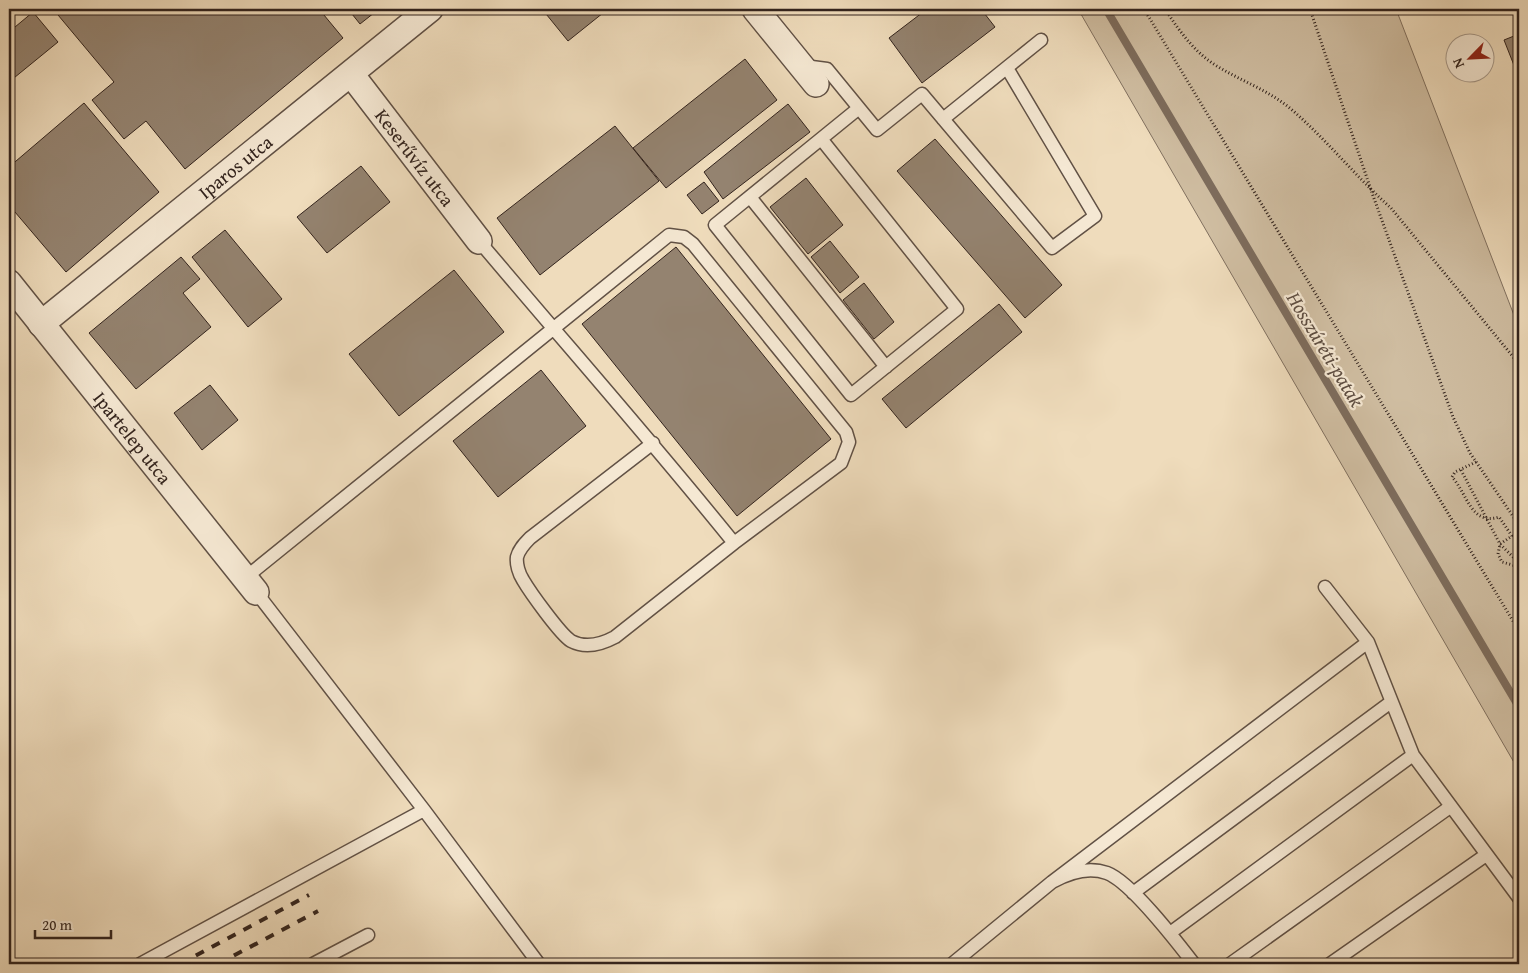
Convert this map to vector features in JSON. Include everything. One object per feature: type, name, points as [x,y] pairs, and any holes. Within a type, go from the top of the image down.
[{"type":"street","name":"Iparos utca","points":[[41,324],[430,9]]},
{"type":"street","points":[[755,9],[808,75]]},
{"type":"street","name":"Keserűvíz utca","points":[[351,74],[480,240]]},
{"type":"street","name":"Ipartelep utca","points":[[9,283],[250,585]]},
{"type":"lane","points":[[943,119],[1041,40]]},
{"type":"lane","points":[[808,75],[827,70],[877,130],[922,94],[1052,248],[1095,216],[1007,68]]},
{"type":"lane","points":[[822,140],[957,309],[851,395],[715,225],[822,140],[859,108]]},
{"type":"lane","points":[[750,197],[886,367]]},
{"type":"lane","points":[[539,964],[424,810],[250,585],[669,235],[684,237],[693,244],[846,432],[849,442],[841,463],[734,543],[615,637],[593,646],[571,641],[562,632],[522,578],[517,558],[521,548],[530,538],[653,443]]},
{"type":"lane","points":[[480,240],[554,330],[653,443],[734,543]]},
{"type":"lane","points":[[1325,587],[1368,642],[1413,755],[1519,898]]},
{"type":"lane","points":[[952,964],[1052,882],[1368,642]]},
{"type":"lane","points":[[1133,893],[1391,702]]},
{"type":"lane","points":[[1170,933],[1413,755]]},
{"type":"lane","points":[[1230,964],[1450,807]]},
{"type":"lane","points":[[140,964],[424,810]]},
{"type":"lane","points":[[1330,964],[1486,855]]},
{"type":"lane","points":[[1052,882],[1066,874],[1092,870],[1107,873],[1133,893],[1170,933],[1194,964]]},
{"type":"lane","points":[[313,964],[368,935]]},
{"type":"path","points":[[1144,9],[1519,631]]},
{"type":"path","points":[[1165,9],[1193,46],[1212,63],[1269,93],[1291,109],[1391,208],[1519,364]]},
{"type":"path","points":[[1310,9],[1371,190],[1453,417],[1476,462],[1519,525]]},
{"type":"path","points":[[1476,462],[1452,477],[1460,485],[1471,509],[1480,516],[1492,520],[1499,517],[1510,530],[1512,536],[1500,544],[1498,554],[1502,562],[1516,566],[1519,569]]},
{"type":"path","points":[[1461,470],[1500,544],[1518,559],[1516,566]]},
{"type":"shaded area","points":[[1078,9],[1396,9],[1517,323],[1519,323],[1519,771]]},
{"type":"building","points":[[53,9],[319,9],[343,38],[185,169],[146,121],[124,139],[92,100],[114,82]]},
{"type":"building","points":[[348,9],[379,9],[360,24]]},
{"type":"building","points":[[542,9],[608,9],[568,41]]},
{"type":"building","points":[[927,9],[981,9],[995,27],[922,83],[889,38]]},
{"type":"building","points":[[33,12],[58,42],[9,82],[9,32]]},
{"type":"building","points":[[1519,34],[1519,78],[1504,40]]},
{"type":"building","points":[[745,59],[777,100],[666,188],[633,148]]},
{"type":"building","points":[[84,103],[159,192],[66,272],[9,205],[9,167]]},
{"type":"building","points":[[788,104],[810,132],[723,199],[704,172]]},
{"type":"building","points":[[615,126],[659,181],[540,275],[497,218]]},
{"type":"building","points":[[935,139],[1062,285],[1025,318],[897,171]]},
{"type":"building","points":[[361,166],[390,202],[327,253],[297,217]]},
{"type":"building","points":[[806,178],[843,225],[808,254],[770,207]]},
{"type":"building","points":[[704,182],[719,201],[702,214],[687,195]]},
{"type":"building","points":[[225,230],[282,299],[248,327],[192,257]]},
{"type":"building","points":[[830,241],[859,277],[840,293],[811,257]]},
{"type":"building","points":[[676,247],[831,439],[737,516],[582,324]]},
{"type":"building","points":[[181,257],[200,279],[183,293],[211,327],[136,389],[89,333]]},
{"type":"building","points":[[454,270],[504,332],[399,416],[349,354]]},
{"type":"building","points":[[864,283],[894,322],[874,339],[843,300]]},
{"type":"building","points":[[999,304],[1022,332],[906,428],[882,399]]},
{"type":"building","points":[[541,370],[586,426],[498,497],[453,441]]},
{"type":"building","points":[[210,385],[238,420],[202,450],[174,413]]},
{"type":"waterway","name":"Hosszúréti-patak","points":[[1106,9],[1519,707]]},
{"type":"railway","points":[[180,964],[309,895]]},
{"type":"railway","points":[[218,964],[318,911]]}]
